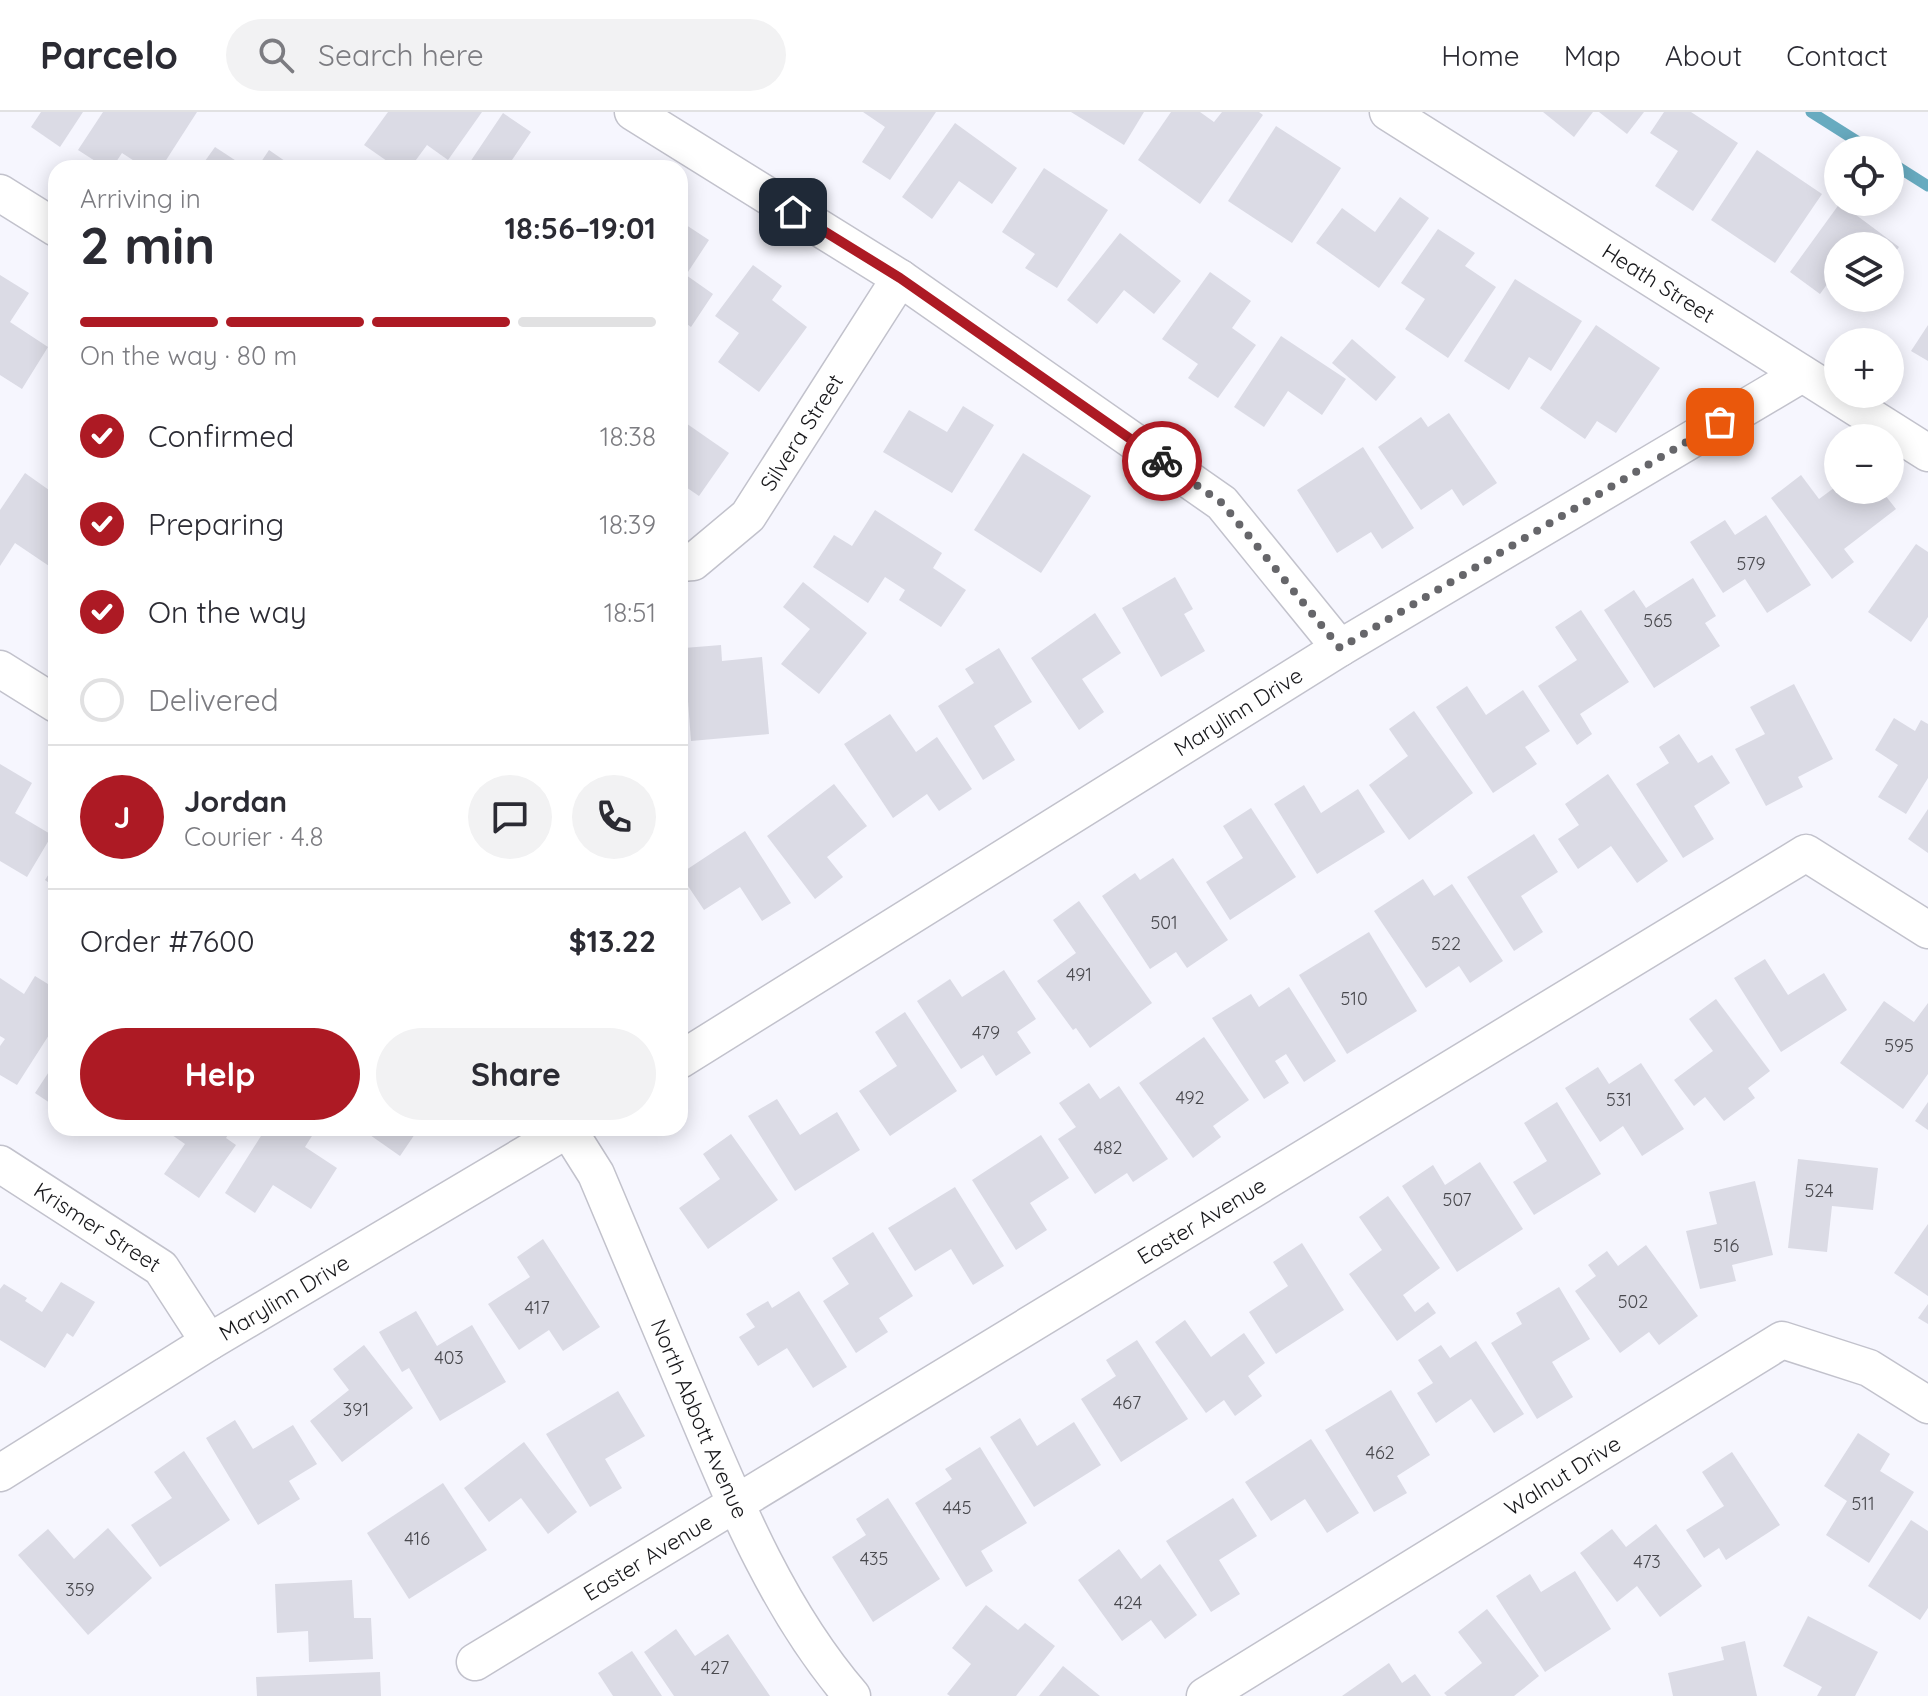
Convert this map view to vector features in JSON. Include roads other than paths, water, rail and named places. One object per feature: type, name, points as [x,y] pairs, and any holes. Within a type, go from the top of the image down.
[{"type":"street","points":[[633,112],[900,278],[1222,503],[1340,648]]},
{"type":"street","name":"Heath Street","points":[[1388,112],[1928,453]]},
{"type":"street","points":[[0,193],[48,223]]},
{"type":"street","name":"Silvera Street","points":[[688,562],[693,562],[748,516],[900,278]]},
{"type":"street","name":"Marylinn Drive","points":[[688,1055],[1340,648],[1802,374]]},
{"type":"street","points":[[0,669],[48,699]]},
{"type":"street","name":"Easter Avenue","points":[[475,1662],[1806,853],[1928,930]]},
{"type":"street","name":"Marylinn Drive","points":[[0,1473],[209,1342],[556,1136]]},
{"type":"street","name":"North Abbott Avenue","points":[[574,1136],[596,1174],[736,1506],[780,1590],[832,1672],[852,1696]]},
{"type":"street","name":"Krismer Street","points":[[0,1164],[161,1268],[209,1342]]},
{"type":"street","name":"Walnut Drive","points":[[1205,1696],[1782,1340],[1869,1368],[1928,1405]]},
{"type":"waterway","points":[[1811,112],[1849,136]]},
{"type":"waterway","points":[[1904,171],[1928,186]]}]
